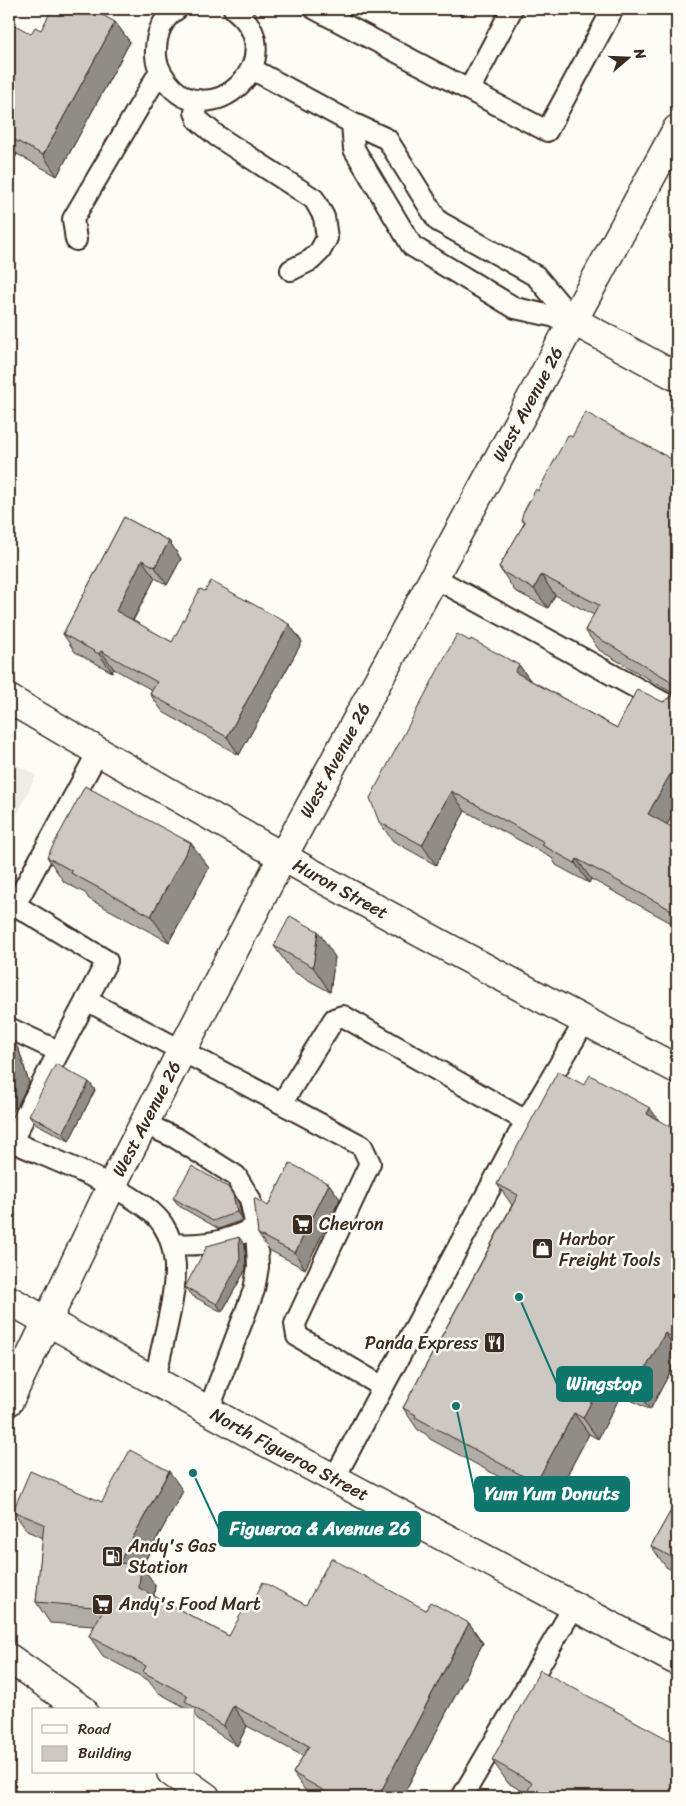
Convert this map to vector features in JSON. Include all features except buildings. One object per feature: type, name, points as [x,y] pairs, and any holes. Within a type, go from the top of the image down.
[{"type":"main road","name":"West Avenue 26","points":[[9,1401],[111,1187],[283,856],[677,129]]},
{"type":"main road","points":[[574,321],[677,377]]},
{"type":"main road","name":"Huron Street","points":[[9,699],[98,752],[283,856],[585,1021],[677,1069]]},
{"type":"main road","name":"North Figueroa Street","points":[[9,1300],[334,1479],[573,1608],[677,1661]]},
{"type":"main road","points":[[9,1658],[80,1708]]},
{"type":"main road","points":[[174,1774],[206,1797]]},
{"type":"lane","points":[[177,9],[163,23],[156,38],[155,55],[160,71],[169,85],[183,95],[198,100],[215,99],[230,94],[244,83],[252,69],[256,53],[254,36],[247,21],[234,9]]},
{"type":"lane","points":[[316,9],[547,131],[613,9]]},
{"type":"lane","points":[[469,90],[512,9]]},
{"type":"lane","points":[[252,69],[352,123],[387,139],[438,221],[536,276],[574,321]]},
{"type":"lane","points":[[76,240],[73,219],[160,71]]},
{"type":"lane","points":[[198,100],[195,112],[198,120],[217,136],[314,199],[324,217],[328,238],[320,251],[311,260],[291,270]]},
{"type":"lane","points":[[352,123],[354,149],[412,246],[515,308],[574,321]]},
{"type":"lane","points":[[435,578],[677,710]]},
{"type":"lane","points":[[98,752],[15,905],[107,961],[10,1144],[111,1187],[144,1206],[163,1224],[172,1244],[175,1266],[168,1320],[155,1381]]},
{"type":"lane","points":[[86,1000],[362,1146],[370,1163],[295,1324],[298,1336],[383,1387]]},
{"type":"lane","points":[[282,1103],[334,1019],[343,1016],[526,1121]]},
{"type":"lane","points":[[334,1479],[526,1121],[585,1021]]},
{"type":"lane","points":[[9,1028],[58,1052]]},
{"type":"lane","points":[[145,1124],[176,1138],[236,1176],[250,1199],[256,1227],[258,1267],[254,1290],[209,1409]]},
{"type":"lane","points":[[172,1244],[201,1245],[232,1239],[256,1227]]},
{"type":"lane","points":[[462,1797],[573,1608]]},
{"type":"shaded area","points":[[9,761],[36,775],[9,831]]},
{"type":"place","name":"Chevron","points":[[303,1224]]},
{"type":"place","name":"Harbor Freight Tools","points":[[543,1249]]},
{"type":"place","name":"Wingstop","points":[[519,1297]]},
{"type":"place","name":"Panda Express","points":[[494,1343]]},
{"type":"place","name":"Yum Yum Donuts","points":[[456,1406]]},
{"type":"place","name":"Figueroa & Avenue 26","points":[[193,1473]]},
{"type":"place","name":"Andy's Gas Station","points":[[112,1556]]},
{"type":"place","name":"Andy's Food Mart","points":[[103,1604]]}]
